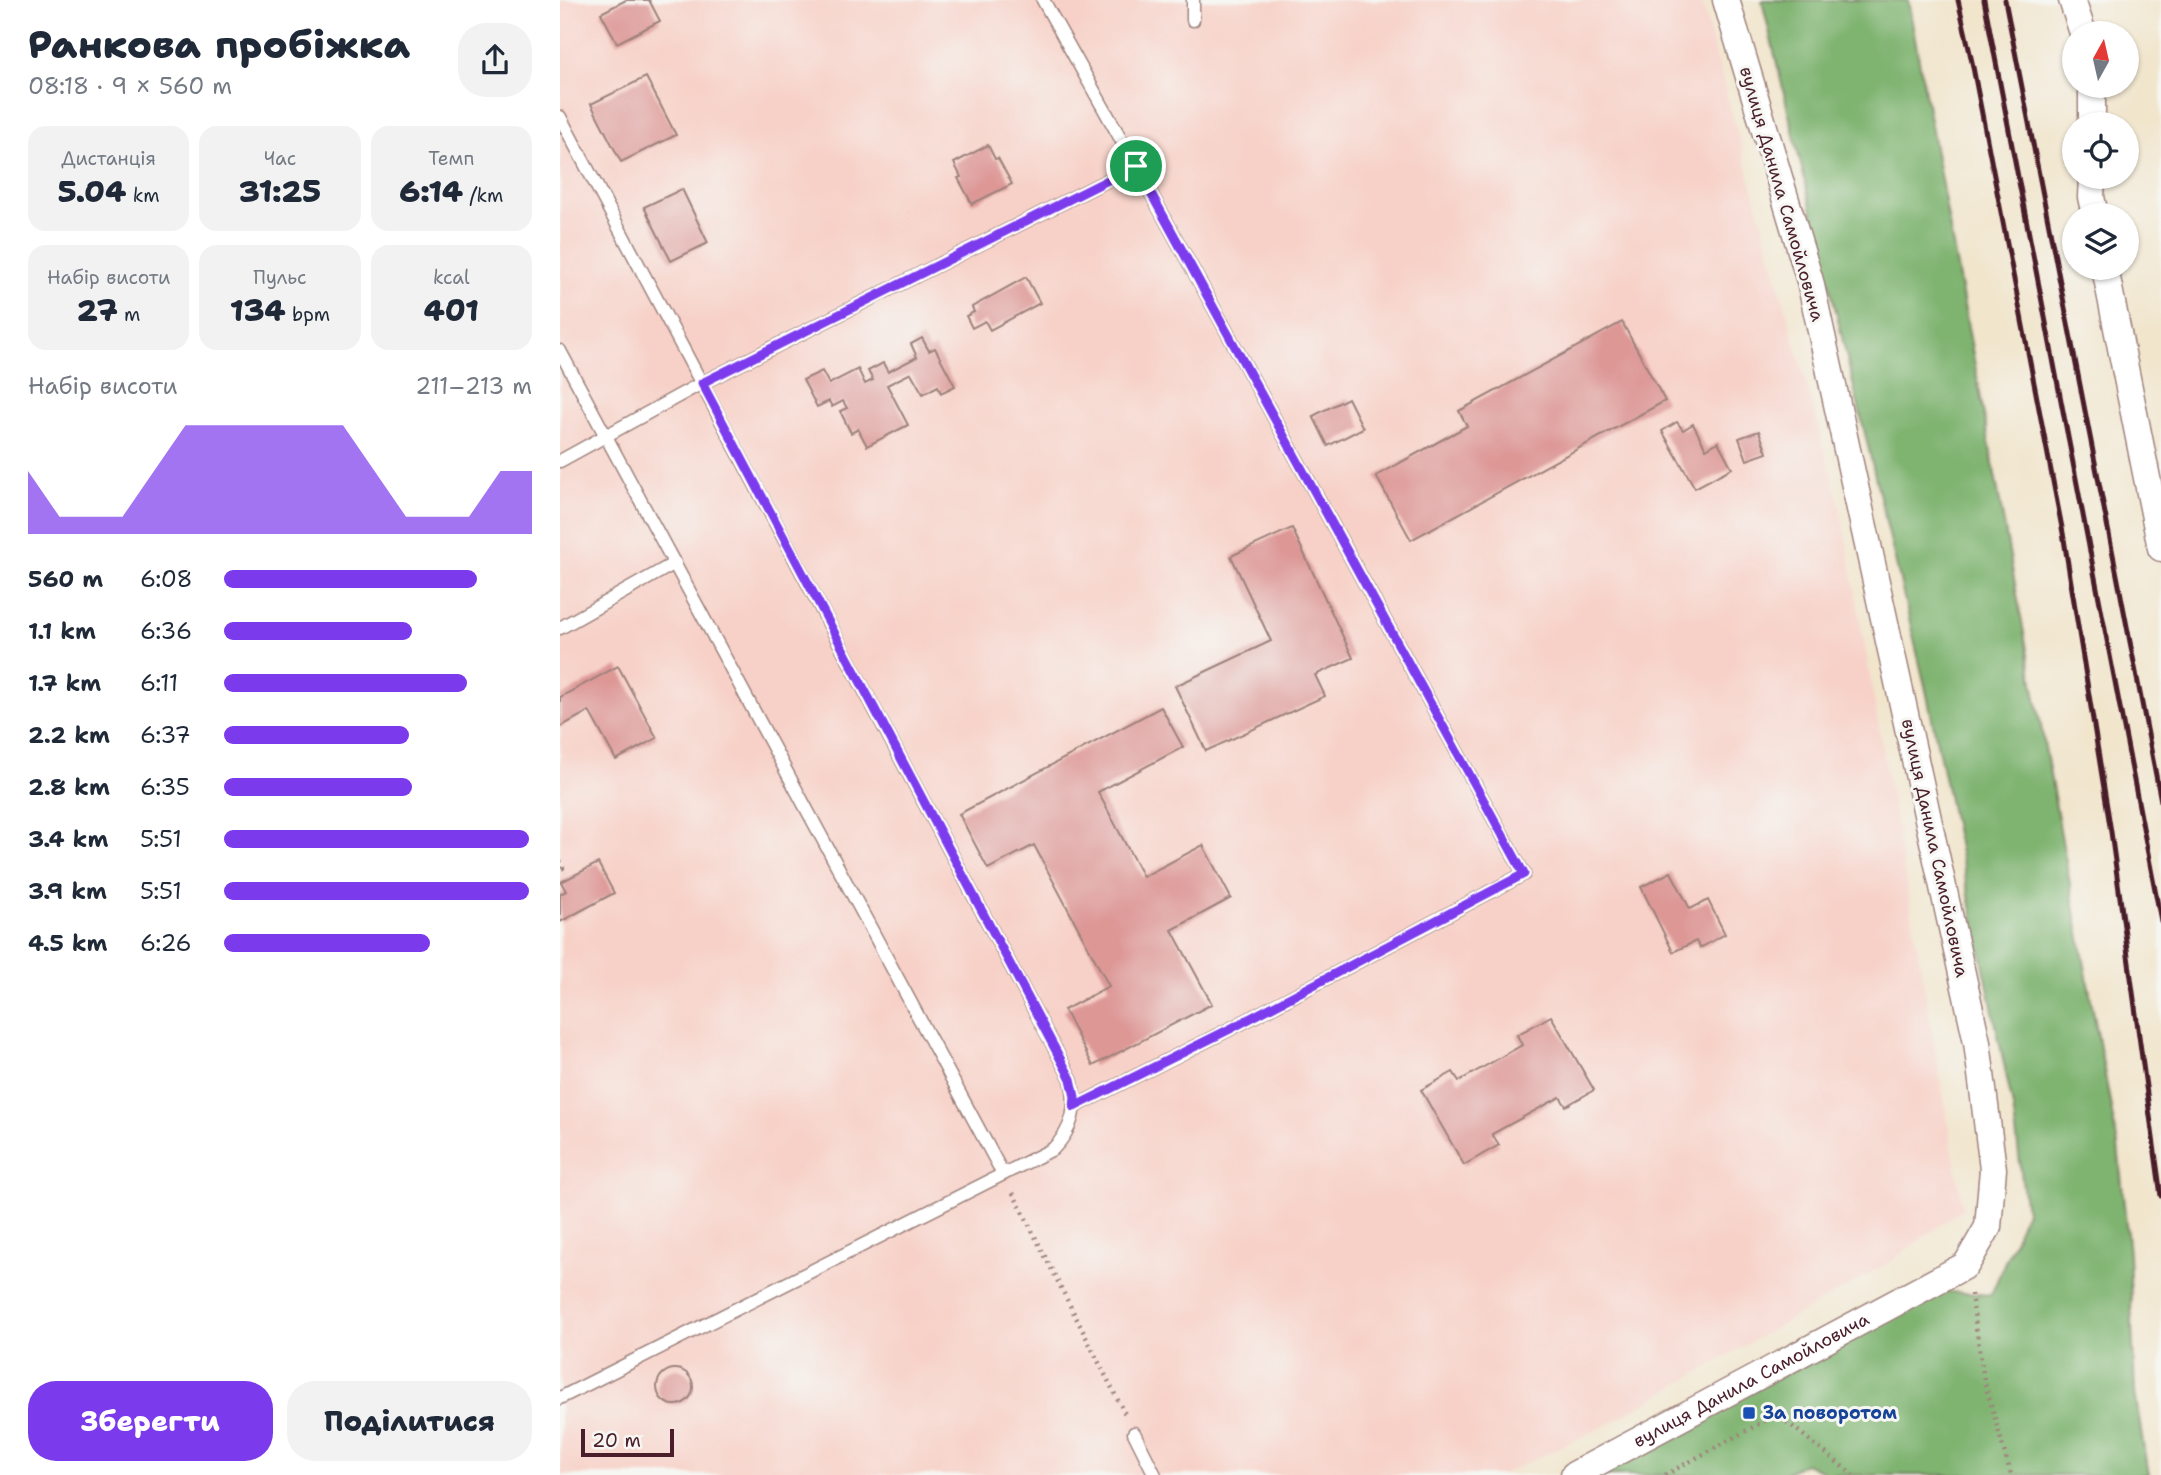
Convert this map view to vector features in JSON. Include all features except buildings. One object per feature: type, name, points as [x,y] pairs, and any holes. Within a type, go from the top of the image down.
[{"type":"street","name":"вулиця Данила Самойловича","points":[[1574,1475],[1966,1265],[1988,1227],[1993,1169],[1977,1041],[1810,281],[1726,0]]},
{"type":"street","points":[[2073,0],[2079,21]]},
{"type":"street","points":[[2107,280],[2161,548]]},
{"type":"lane","points":[[1043,0],[1524,874],[1232,1028],[1074,1107]]},
{"type":"lane","points":[[1193,0],[1193,20]]},
{"type":"lane","points":[[560,117],[1071,1079],[1075,1097],[1066,1136],[1053,1149],[560,1398]]},
{"type":"lane","points":[[560,461],[702,383],[1136,166]]},
{"type":"lane","points":[[560,351],[1003,1174]]},
{"type":"lane","points":[[560,628],[675,563]]},
{"type":"lane","points":[[1135,1433],[1154,1475]]},
{"type":"path","points":[[560,861],[563,868],[560,870]]},
{"type":"path","points":[[1003,1174],[1135,1433]]},
{"type":"path","points":[[1966,1265],[1984,1380],[2011,1475]]},
{"type":"path","points":[[1665,1475],[1777,1414],[1853,1475]]},
{"type":"shaded area","points":[[560,0],[1701,0],[1841,510],[1963,1208],[1893,1260],[1611,1423],[1502,1475],[560,1475]]},
{"type":"green space","points":[[1908,0],[2118,1146],[2129,1254],[2135,1393],[2148,1475],[1824,1475],[1823,1471],[1805,1463],[1782,1475],[1598,1475],[1938,1291],[1991,1295],[2026,1212],[2013,1107],[1926,690],[1762,1]]},
{"type":"railway","points":[[1958,0],[2063,533],[2111,832],[2161,1196]]},
{"type":"railway","points":[[1984,0],[2161,921]]},
{"type":"railway","points":[[2005,0],[2161,801]]},
{"type":"place","name":"За поворотом","points":[[1749,1413]]},
{"type":"route","points":[[1136,166],[1524,874],[1232,1028],[1074,1107],[1071,1079],[702,383],[1136,166]]}]
